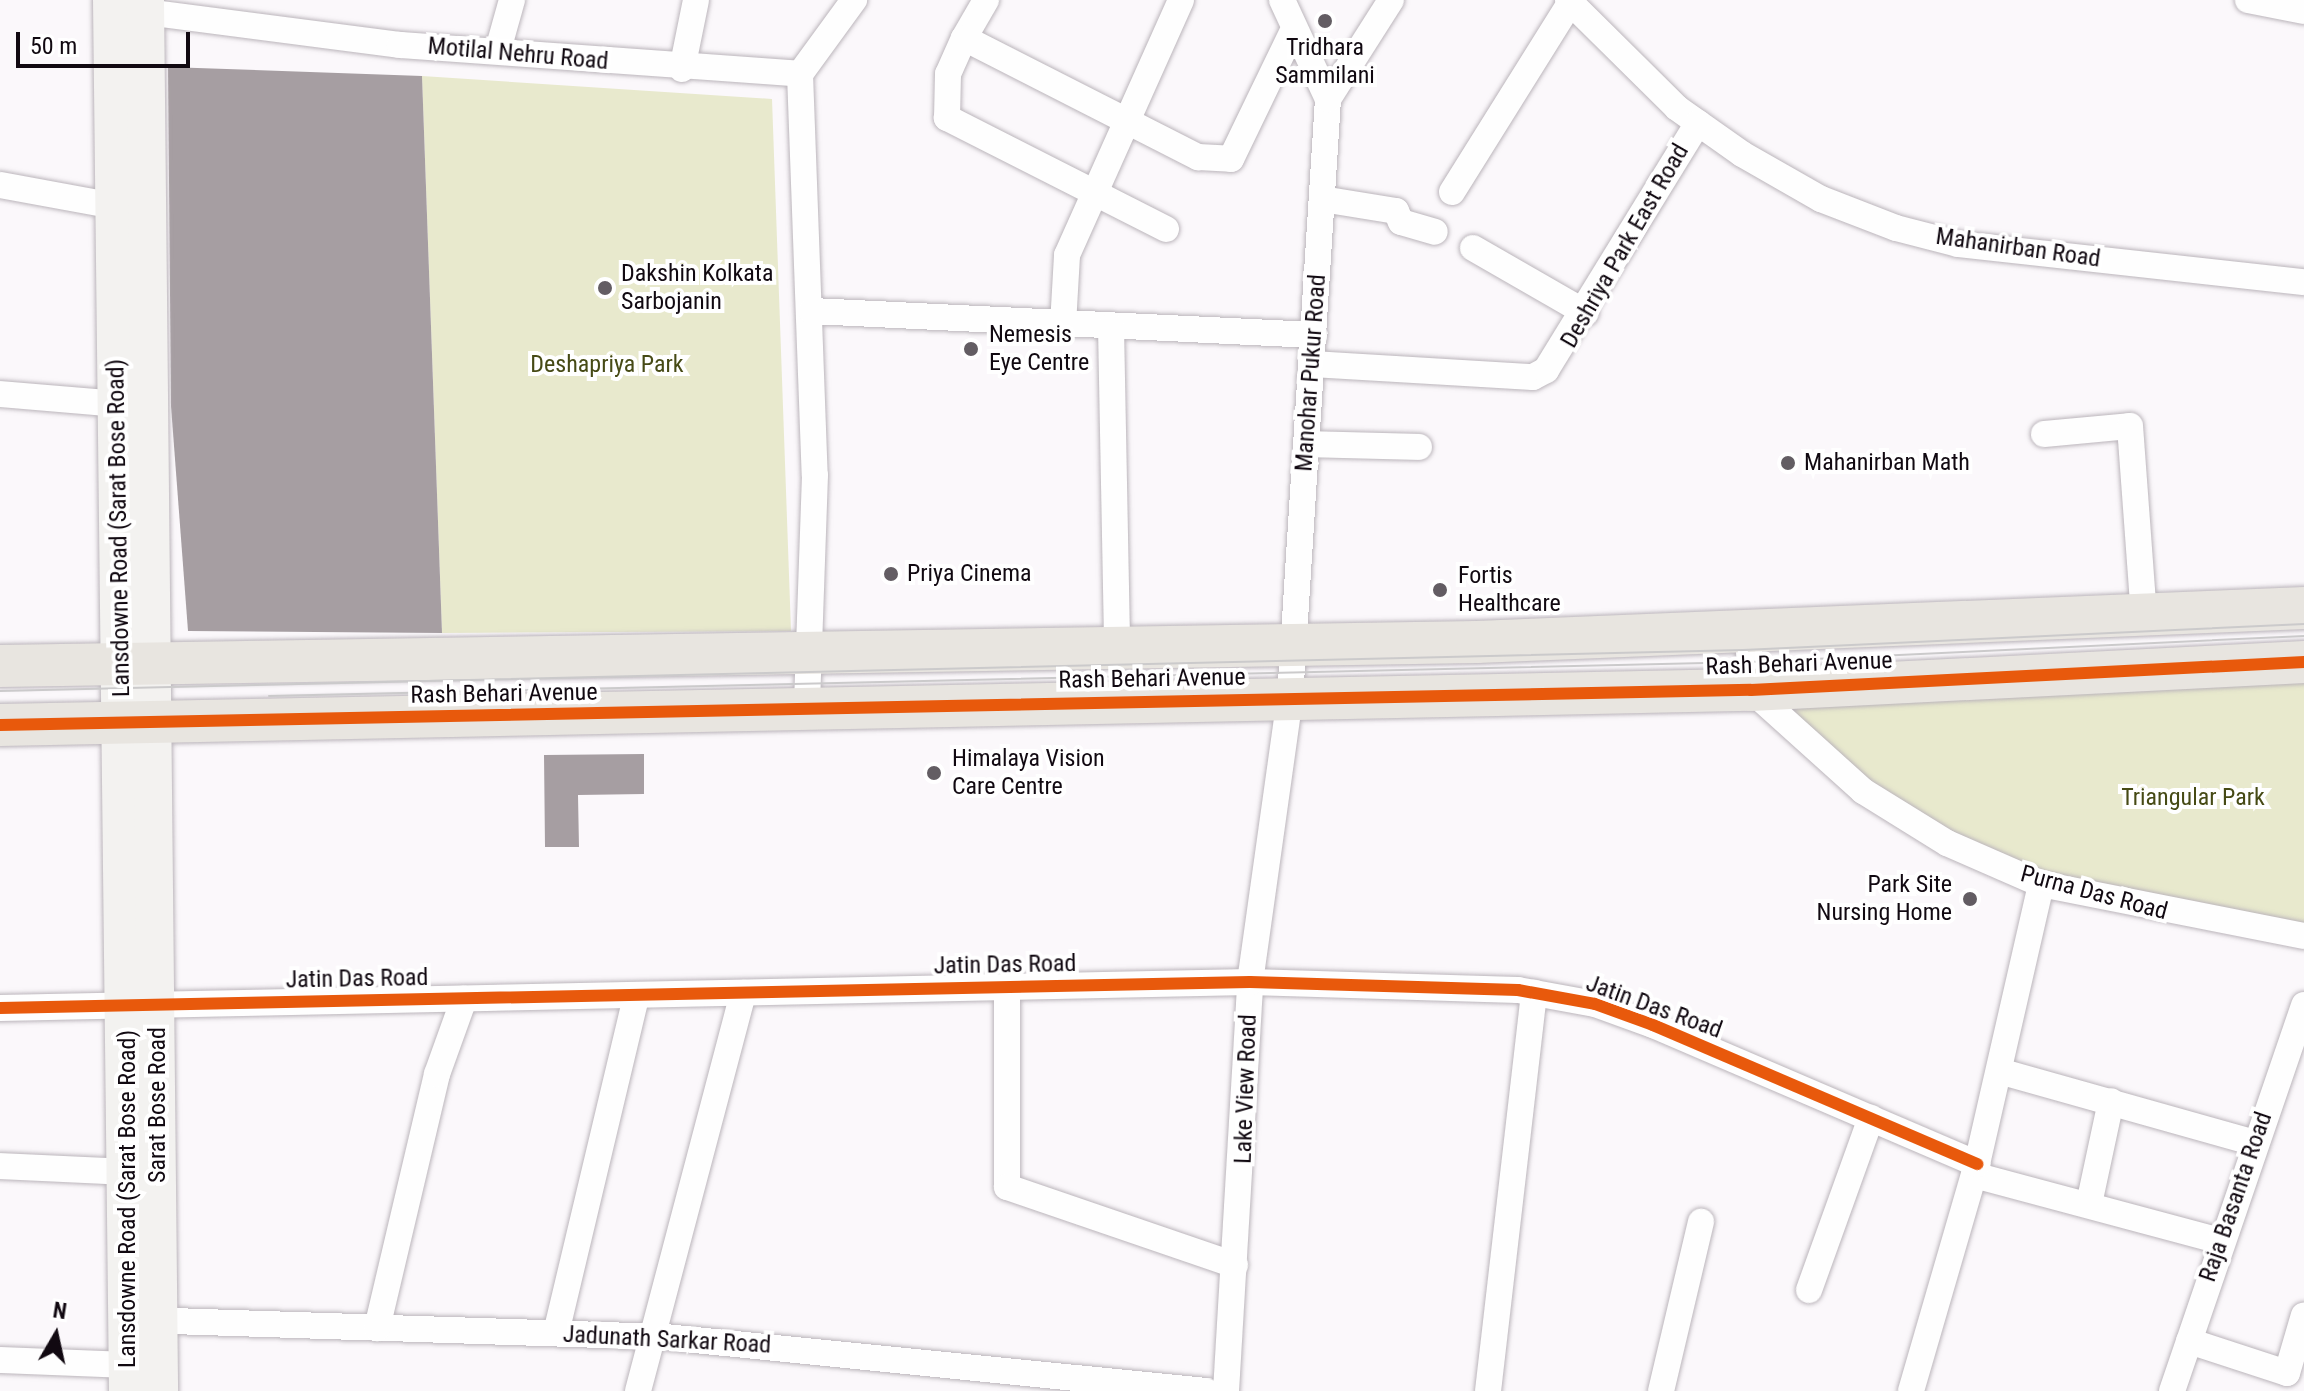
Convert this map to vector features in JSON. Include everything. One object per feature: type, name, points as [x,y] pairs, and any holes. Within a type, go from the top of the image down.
[{"type":"main road","name":"Lansdowne Road (Sarat Bose Road)","points":[[122,4],[114,206],[118,404],[137,663]]},
{"type":"main road","name":"Lansdowne Road (Sarat Bose Road)","points":[[122,4],[143,1006],[126,1172],[142,1320],[128,1378]]},
{"type":"main road","name":"Rash Behari Avenue","points":[[0,666],[809,650],[1292,646],[1748,632],[2304,608]]},
{"type":"main road","name":"Rash Behari Avenue","points":[[0,725],[1751,690],[2304,662]]},
{"type":"main road","name":"Sarat Bose Road","points":[[143,1006],[142,1320],[159,1391]]},
{"type":"street","points":[[498,50],[512,0]]},
{"type":"street","points":[[682,69],[696,0]]},
{"type":"street","points":[[807,709],[812,311],[800,74],[854,0]]},
{"type":"street","points":[[986,0],[948,74],[947,118],[1166,229]]},
{"type":"street","points":[[1063,325],[1067,255],[1181,0]]},
{"type":"street","points":[[1282,0],[1292,33],[1328,99],[1391,0]]},
{"type":"street","points":[[2248,0],[2304,11]]},
{"type":"street","points":[[1452,192],[1569,2]]},
{"type":"street","name":"Mahanirban Road","points":[[1569,2],[1698,123],[1821,199],[1896,228],[1958,244],[2304,282]]},
{"type":"street","name":"Motilal Nehru Road","points":[[122,4],[682,69],[800,74]]},
{"type":"street","points":[[964,38],[1198,157],[1231,159],[1292,33]]},
{"type":"street","name":"Manohar Pukur Road","points":[[1292,646],[1328,99]]},
{"type":"street","name":"Deshriya Park East Road","points":[[1312,364],[1533,377],[1561,355],[1698,123]]},
{"type":"street","points":[[0,185],[114,206]]},
{"type":"street","points":[[1322,199],[1396,211],[1401,222],[1435,232]]},
{"type":"street","points":[[1473,248],[1586,313]]},
{"type":"street","points":[[812,311],[1314,335]]},
{"type":"street","points":[[1111,327],[1117,646]]},
{"type":"street","points":[[0,394],[118,404]]},
{"type":"street","points":[[2044,434],[2130,426],[2144,617]]},
{"type":"street","points":[[1307,444],[1419,447]]},
{"type":"street","points":[[1748,632],[1751,690]]},
{"type":"street","name":"Lake View Road","points":[[1226,1391],[1250,982],[1290,698],[1292,646]]},
{"type":"street","name":"Purna Das Road","points":[[1751,690],[1863,791],[1947,843],[2041,884],[2304,936]]},
{"type":"street","points":[[1911,1391],[1975,1169],[2041,884]]},
{"type":"street","name":"Jatin Das Road","points":[[0,1008],[1250,982],[1534,993],[1609,1009],[1871,1118],[1975,1169],[2221,1241]]},
{"type":"street","points":[[1007,988],[1007,1187],[1235,1265]]},
{"type":"street","points":[[638,1391],[743,993]]},
{"type":"street","points":[[1488,1391],[1534,993]]},
{"type":"street","points":[[556,1333],[636,996]]},
{"type":"street","points":[[377,1328],[437,1074],[464,999]]},
{"type":"street","name":"Raja Basanta Road","points":[[2172,1391],[2304,1005]]},
{"type":"street","points":[[1999,1071],[2255,1143]]},
{"type":"street","points":[[2089,1204],[2111,1101]]},
{"type":"street","points":[[1809,1290],[1871,1118]]},
{"type":"street","points":[[0,1166],[126,1172]]},
{"type":"street","points":[[1661,1391],[1701,1222]]},
{"type":"street","points":[[2189,1341],[2287,1373],[2304,1315]]},
{"type":"street","name":"Jadunath Sarkar Road","points":[[142,1320],[651,1337],[1206,1391]]},
{"type":"street","points":[[0,1360],[128,1378]]},
{"type":"green space","name":"Deshapriya Park","points":[[422,76],[772,99],[791,631],[442,633]]},
{"type":"green space","name":"Triangular Park","points":[[2304,680],[2304,929],[2044,877],[1954,840],[1868,785],[1774,700]]},
{"type":"building","points":[[168,67],[422,76],[442,633],[188,631],[171,406]]},
{"type":"building","points":[[644,754],[644,794],[578,795],[579,847],[545,847],[544,755]]},
{"type":"tram line","points":[[0,691],[1743,650],[2304,624]]},
{"type":"tram line","points":[[269,696],[1750,662],[2304,636]]},
{"type":"cycle path","points":[[0,725],[1751,690],[2304,662]]},
{"type":"cycle path","points":[[0,1008],[1250,982],[1518,990],[1595,1004],[1653,1025],[1977,1164]]},
{"type":"place","name":"Tridhara Sammilani","points":[[1325,21]]},
{"type":"place","name":"Dakshin Kolkata Sarbojanin","points":[[605,288]]},
{"type":"place","name":"Nemesis Eye Centre","points":[[971,349]]},
{"type":"place","name":"Mahanirban Math","points":[[1788,463]]},
{"type":"place","name":"Priya Cinema","points":[[891,574]]},
{"type":"place","name":"Fortis Healthcare","points":[[1440,590]]},
{"type":"place","name":"Himalaya Vision Care Centre","points":[[934,773]]},
{"type":"place","name":"Park Site Nursing Home","points":[[1970,899]]}]
